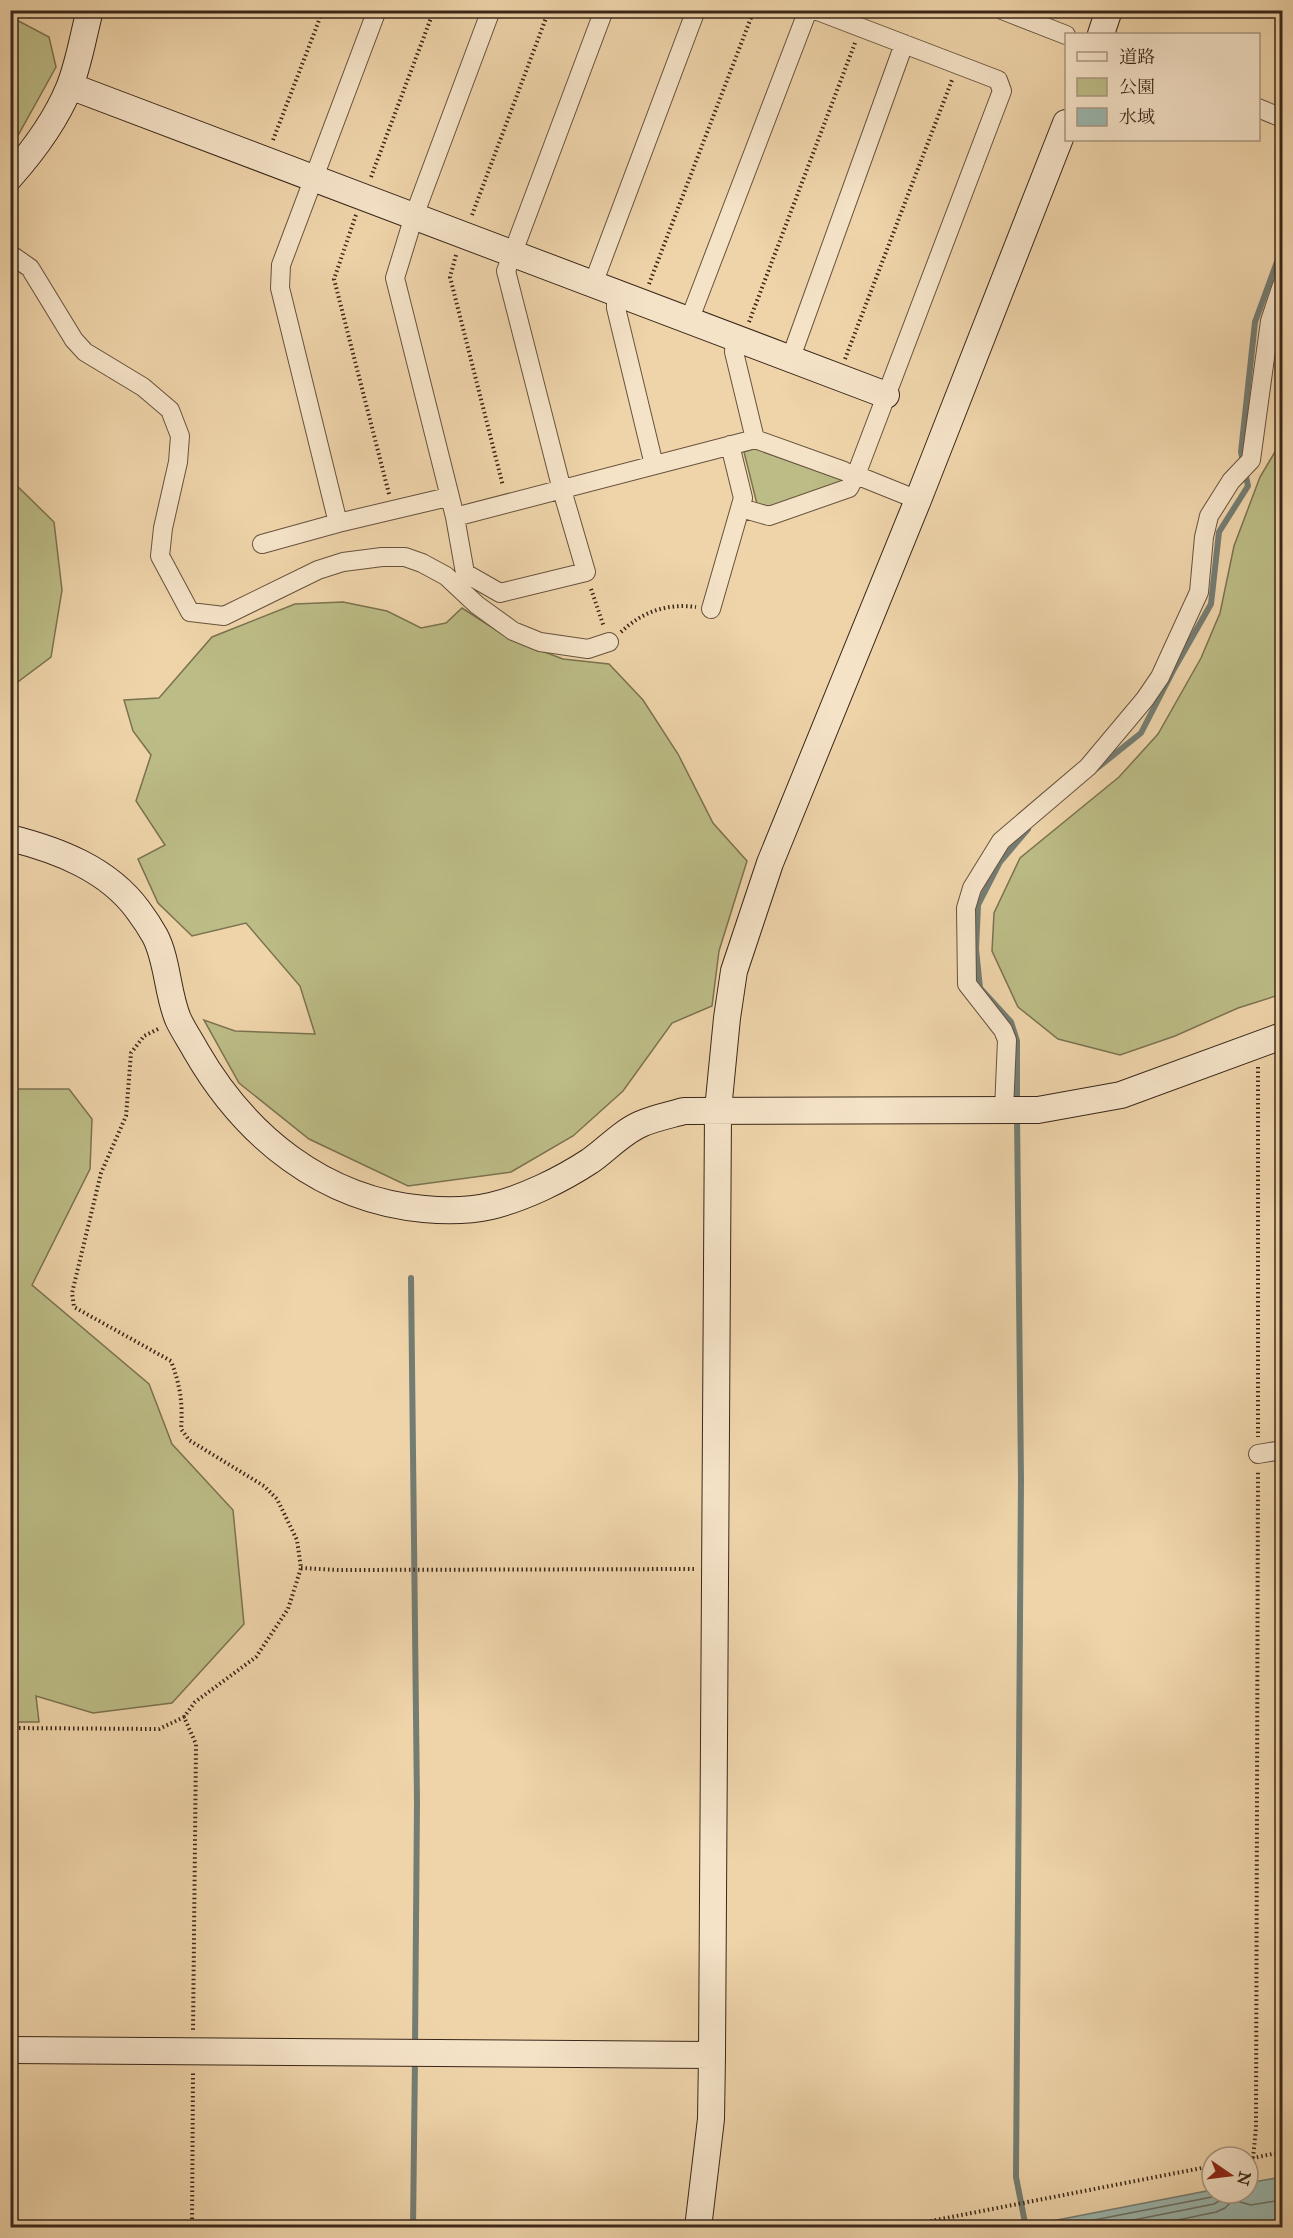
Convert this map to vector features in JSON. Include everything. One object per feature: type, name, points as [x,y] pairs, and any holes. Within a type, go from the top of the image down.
[{"type":"street","points":[[10,177],[39,144],[70,86],[90,10]]},
{"type":"street","points":[[338,522],[279,288],[281,265],[377,10]]},
{"type":"street","points":[[491,10],[414,216],[395,278],[454,517],[465,573],[500,593],[586,572],[562,490],[506,271],[604,10]]},
{"type":"street","points":[[604,289],[696,10]]},
{"type":"street","points":[[689,321],[808,10]]},
{"type":"street","points":[[741,507],[769,516],[849,488],[850,473],[886,395],[1002,91],[998,80],[815,10]]},
{"type":"street","points":[[1002,10],[1065,34]]},
{"type":"street","points":[[1101,33],[1109,10]]},
{"type":"street","points":[[790,360],[904,44]]},
{"type":"street","points":[[70,86],[689,321],[741,333],[790,360],[886,395]]},
{"type":"street","points":[[1260,109],[1282,118]]},
{"type":"street","points":[[699,2228],[711,2119],[718,1110],[734,971],[770,863],[918,500],[1065,126]]},
{"type":"street","points":[[10,254],[30,268],[74,340],[85,352],[143,387],[170,410],[180,436],[178,462],[163,528],[160,556],[190,612],[224,616],[318,570],[343,562],[382,557],[405,557],[446,576],[477,605],[522,635],[540,642],[588,649],[609,642]]},
{"type":"street","points":[[1014,1110],[1007,1040],[1003,1030],[967,984],[966,908],[972,888],[1001,841],[1088,767],[1160,678],[1198,592],[1204,537],[1209,516],[1231,481],[1251,460],[1270,321],[1282,285]]},
{"type":"street","points":[[604,289],[616,308],[654,465]]},
{"type":"street","points":[[741,333],[734,352],[755,439]]},
{"type":"street","points":[[454,517],[755,439],[918,500]]},
{"type":"street","points":[[711,609],[743,498],[730,446]]},
{"type":"street","points":[[262,544],[338,522],[448,497]]},
{"type":"street","points":[[10,838],[71,858],[114,883],[137,909],[156,938],[178,1018],[209,1074],[240,1112],[275,1148],[310,1173],[341,1189],[368,1200],[400,1207],[448,1211],[492,1206],[549,1185],[589,1161],[640,1125],[684,1111],[1014,1110],[1121,1095],[1282,1036]]},
{"type":"street","points":[[1258,1454],[1282,1450]]},
{"type":"street","points":[[10,2050],[712,2055]]},
{"type":"path","points":[[270,147],[323,10]]},
{"type":"path","points":[[393,509],[334,279],[434,10]]},
{"type":"path","points":[[646,290],[754,10]]},
{"type":"path","points":[[741,333],[860,27]]},
{"type":"path","points":[[843,365],[958,64]]},
{"type":"path","points":[[586,572],[609,642],[630,623],[661,607],[681,605],[711,609]]},
{"type":"path","points":[[10,1728],[159,1729],[183,1718],[195,1702],[256,1657],[288,1609],[301,1568],[297,1540],[277,1499],[264,1486],[189,1440],[181,1429],[180,1385],[171,1360],[74,1307],[72,1293],[101,1173],[126,1116],[131,1053],[144,1036],[178,1018]]},
{"type":"path","points":[[1253,2145],[1256,2128],[1257,1044]]},
{"type":"path","points":[[301,1568],[339,1570],[716,1569]]},
{"type":"path","points":[[183,1718],[196,1743],[192,2228]]},
{"type":"path","points":[[1260,2156],[1282,2152]]},
{"type":"path","points":[[895,2228],[1200,2168]]},
{"type":"green space","points":[[11,17],[49,37],[56,67],[11,148]]},
{"type":"green space","points":[[1282,440],[1282,994],[1238,1008],[1175,1036],[1120,1055],[1058,1039],[1018,1007],[992,951],[994,913],[1020,858],[1119,777],[1158,734],[1201,658],[1220,613],[1234,546],[1260,477]]},
{"type":"green space","points":[[756,448],[843,480],[842,486],[770,509],[757,504],[744,452]]},
{"type":"green space","points":[[11,480],[54,522],[62,590],[51,657],[11,687]]},
{"type":"green space","points":[[343,602],[387,611],[421,628],[446,623],[462,608],[510,639],[563,659],[609,664],[643,700],[678,754],[713,823],[747,861],[719,951],[712,1006],[672,1023],[623,1091],[573,1136],[511,1172],[408,1186],[309,1139],[239,1083],[204,1020],[235,1031],[315,1034],[300,986],[246,923],[192,936],[158,903],[138,859],[165,845],[136,801],[151,755],[133,731],[124,700],[159,698],[212,637],[295,604]]},
{"type":"green space","points":[[11,1089],[69,1089],[92,1119],[90,1169],[32,1285],[149,1384],[172,1444],[233,1510],[244,1624],[172,1703],[93,1713],[36,1696],[39,1722],[11,1722]]},
{"type":"water","points":[[1282,2177],[1282,2227],[1021,2227],[1200,2192],[1200,2205],[1260,2205],[1260,2181]]},
{"type":"waterway","points":[[1096,769],[1141,733],[1211,604],[1219,532],[1248,486],[1241,452],[1255,322],[1282,248]]},
{"type":"waterway","points":[[1017,1105],[1017,1041],[1011,1022],[980,988],[976,949],[978,905],[1000,862],[1028,829]]},
{"type":"waterway","points":[[1017,1115],[1021,1479],[1016,2177],[1026,2228]]},
{"type":"waterway","points":[[411,1278],[417,1802],[415,2046]]},
{"type":"waterway","points":[[413,2228],[415,2059]]}]
